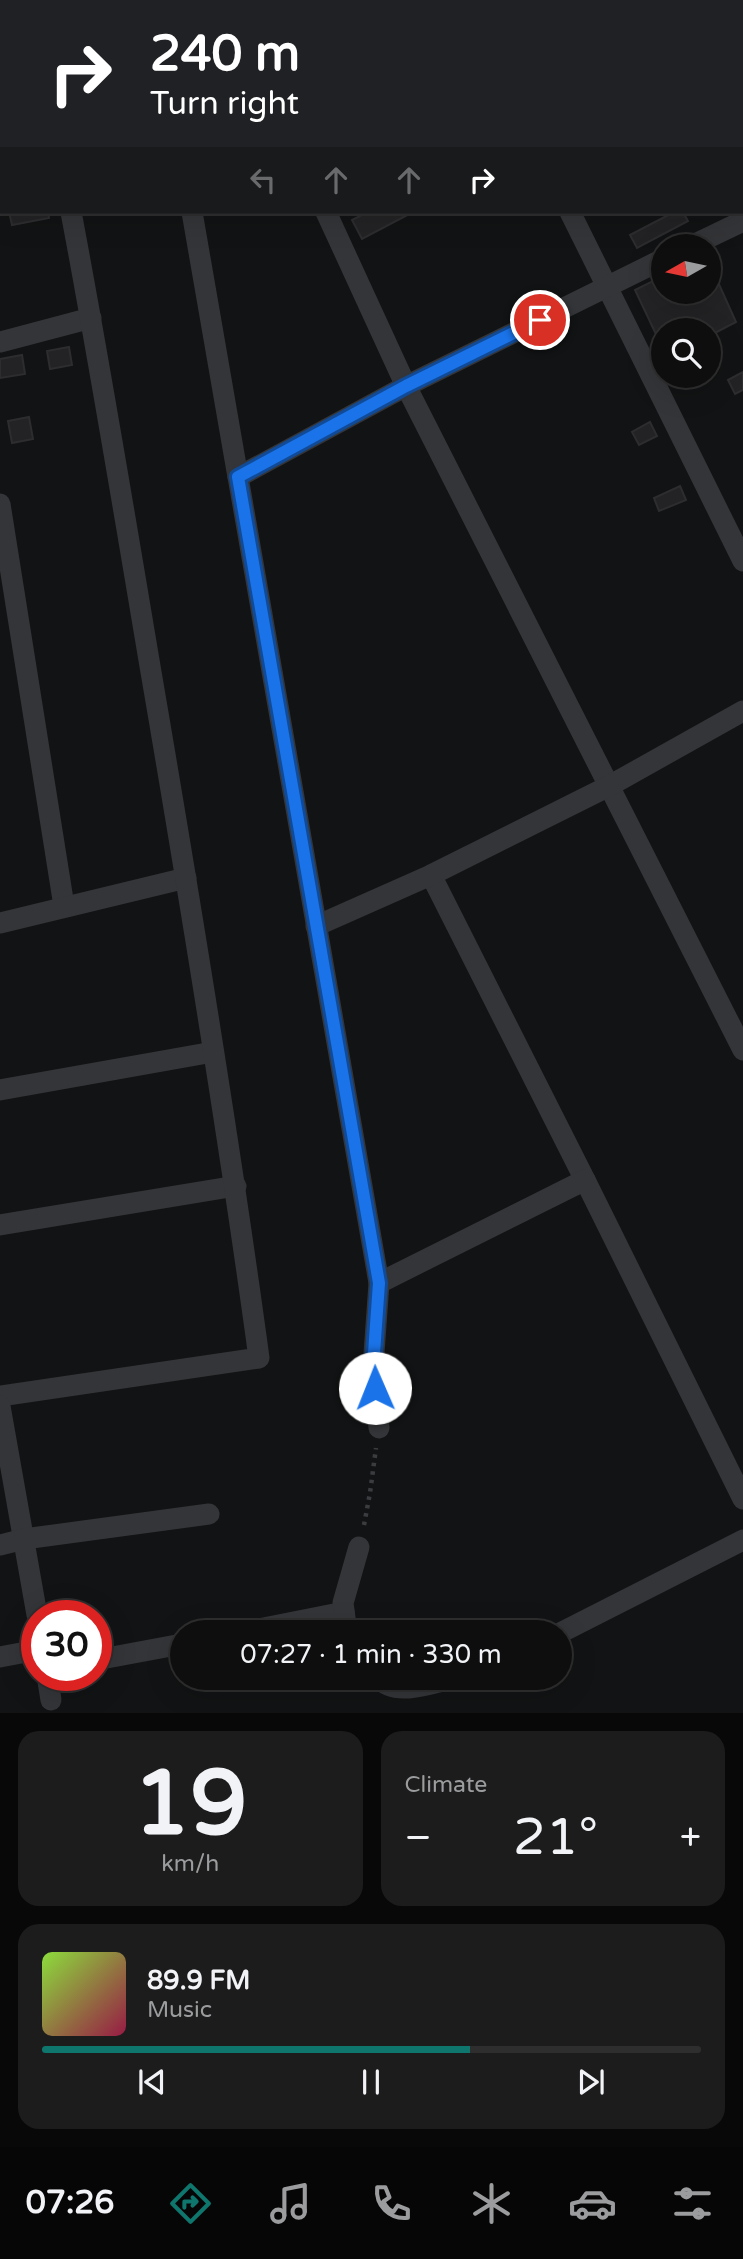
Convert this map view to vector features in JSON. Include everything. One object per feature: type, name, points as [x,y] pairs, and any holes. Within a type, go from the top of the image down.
[{"type":"street","points":[[0,1396],[259,1358],[236,1186],[186,878],[71,214]]},
{"type":"street","points":[[192,214],[379,1283],[373,1367],[379,1428]]},
{"type":"street","points":[[327,214],[406,386],[743,1050]]},
{"type":"street","points":[[571,214],[743,561]]},
{"type":"street","points":[[716,234],[743,221]]},
{"type":"street","points":[[238,477],[406,386],[651,265]]},
{"type":"street","points":[[0,342],[91,318]]},
{"type":"street","points":[[0,504],[64,906]]},
{"type":"street","points":[[316,926],[431,874],[608,786],[743,710]]},
{"type":"street","points":[[431,874],[743,1499]]},
{"type":"street","points":[[0,923],[186,878]]},
{"type":"street","points":[[0,1090],[214,1052]]},
{"type":"street","points":[[379,1283],[585,1180]]},
{"type":"street","points":[[0,1225],[236,1186]]},
{"type":"street","points":[[0,1406],[34,1600]]},
{"type":"street","points":[[0,1545],[24,1539],[209,1514]]},
{"type":"street","points":[[572,1627],[743,1540]]},
{"type":"street","points":[[345,1620],[343,1603],[359,1547]]},
{"type":"street","points":[[112,1657],[170,1646]]},
{"type":"street","points":[[0,1657],[21,1653]]},
{"type":"street","points":[[50,1691],[51,1700]]},
{"type":"path","points":[[359,1547],[379,1428]]},
{"type":"building","points":[[9,214],[48,214],[49,218],[12,225]]},
{"type":"building","points":[[364,214],[409,214],[362,239],[352,220]]},
{"type":"building","points":[[670,214],[684,214],[688,221],[663,234],[651,234],[651,241],[637,248],[630,235]]},
{"type":"building","points":[[651,282],[651,304],[721,304],[721,289],[736,322],[721,330],[721,318],[651,318],[651,324],[635,290]]},
{"type":"building","points":[[69,347],[72,365],[50,369],[47,351]]},
{"type":"building","points":[[22,355],[25,374],[0,378],[0,359]]},
{"type":"building","points":[[743,372],[743,390],[735,394],[728,380]]},
{"type":"building","points":[[29,417],[33,439],[12,443],[8,421]]},
{"type":"building","points":[[650,422],[657,436],[639,445],[632,432]]},
{"type":"building","points":[[680,486],[686,500],[659,511],[654,498]]},
{"type":"route","points":[[375,1388],[373,1367],[379,1283],[238,477],[406,386],[540,320]]}]
